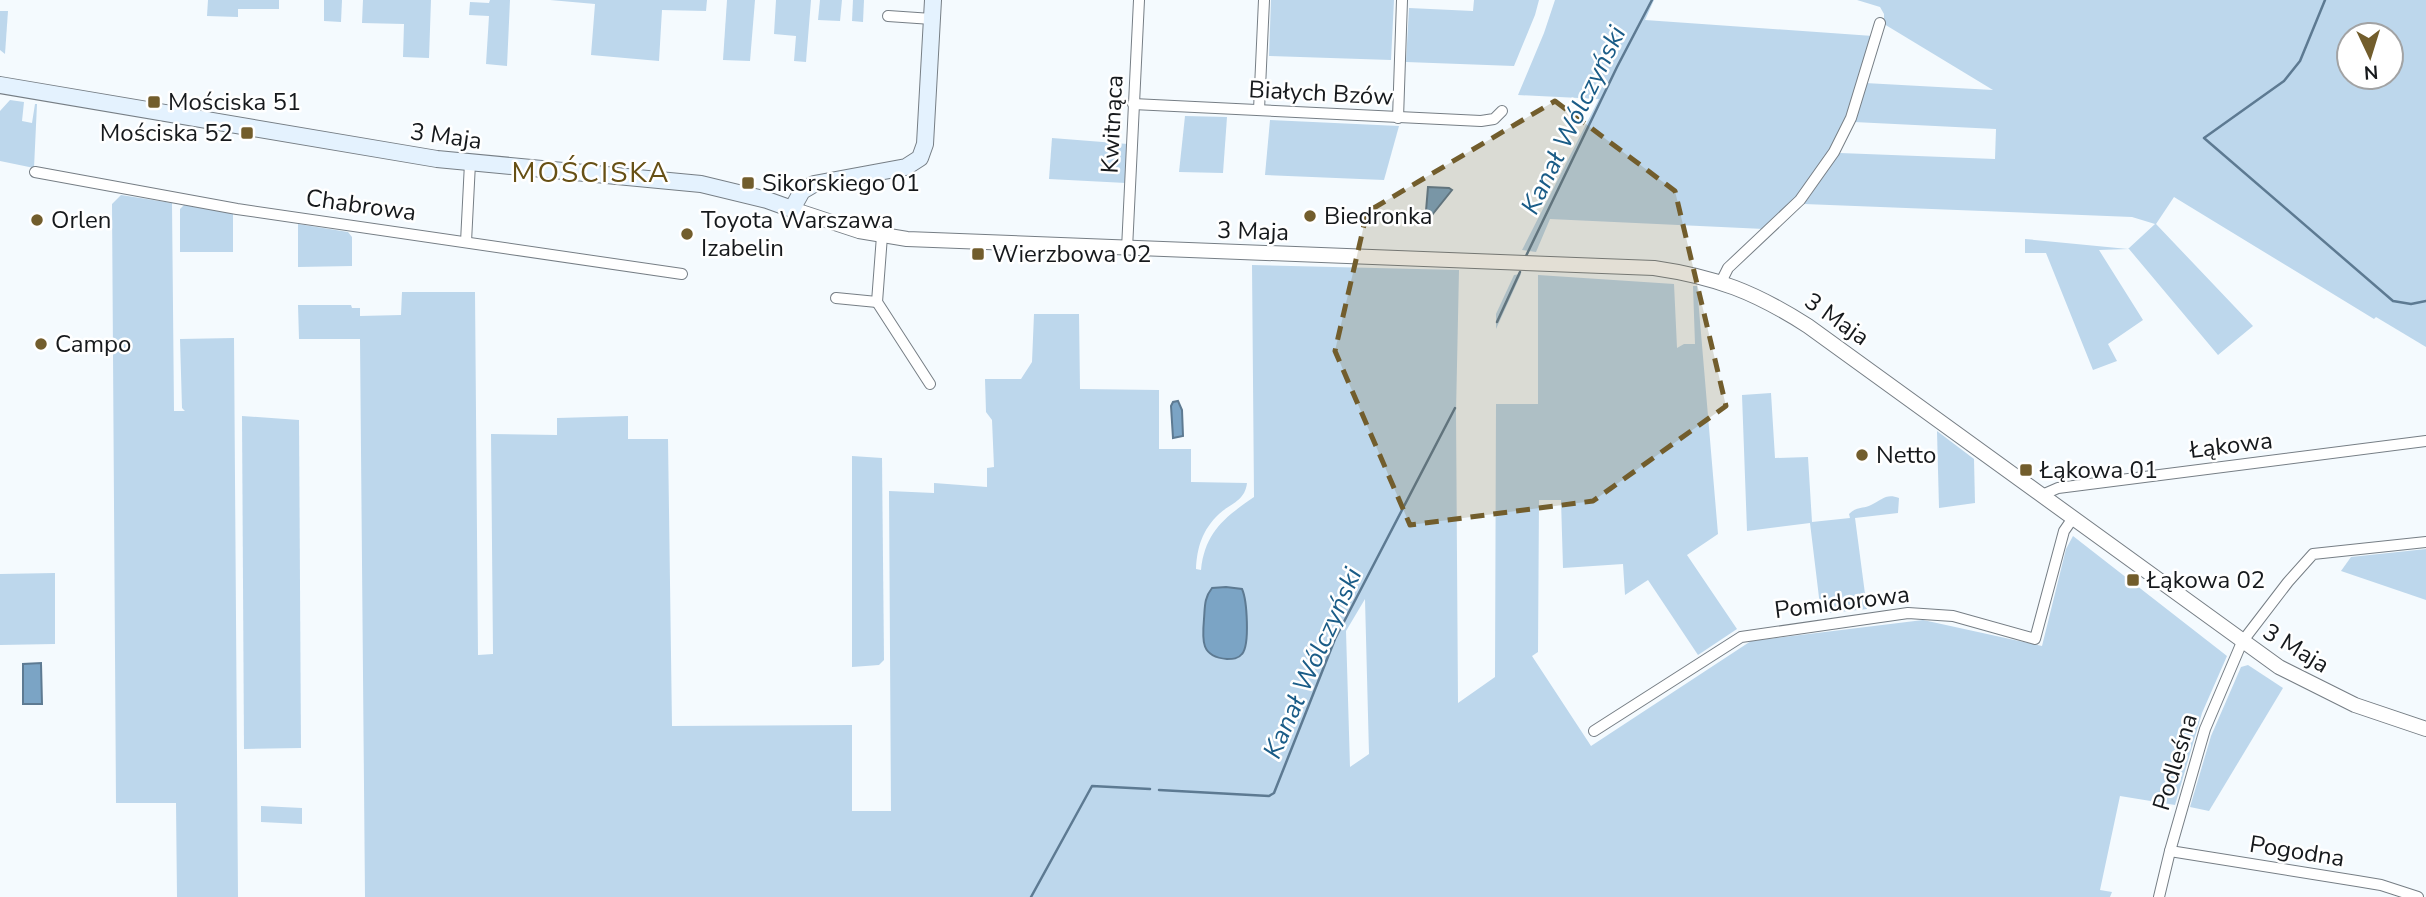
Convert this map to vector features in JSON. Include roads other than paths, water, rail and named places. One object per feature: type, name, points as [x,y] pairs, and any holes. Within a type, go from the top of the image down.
[{"type":"main road","points":[[792,209],[802,191],[814,184],[906,167],[920,158],[925,144],[933,0]]},
{"type":"main road","name":"3 Maja","points":[[0,85],[437,159],[701,184],[768,200],[792,209]]},
{"type":"street","name":"Kwitnąca","points":[[1127,249],[1139,0]]},
{"type":"street","points":[[1259,110],[1264,0]]},
{"type":"street","points":[[1398,118],[1402,0]]},
{"type":"street","points":[[888,16],[932,19]]},
{"type":"street","points":[[1721,282],[1728,268],[1791,210],[1834,152],[1852,118],[1880,23]]},
{"type":"street","name":"Białych Bzów","points":[[1133,104],[1488,121],[1502,111]]},
{"type":"street","points":[[466,242],[470,163]]},
{"type":"street","name":"Chabrowa","points":[[34,172],[225,207],[466,242],[483,247],[682,274]]},
{"type":"street","name":"3 Maja","points":[[792,209],[859,231],[935,241],[1654,268],[1721,282],[1766,300],[1808,326],[2279,667],[2330,694],[2385,717],[2426,729]]},
{"type":"street","points":[[882,236],[877,302],[930,384]]},
{"type":"street","points":[[836,298],[877,302]]},
{"type":"street","name":"Łąkowa","points":[[2042,495],[2058,488],[2426,441]]},
{"type":"street","name":"Pomidorowa","points":[[1594,731],[1741,637],[1908,613],[1953,616],[2035,639],[2064,531],[2073,518]]},
{"type":"street","name":"Podleśna","points":[[2159,897],[2205,729],[2242,642],[2313,554],[2426,542]]},
{"type":"street","name":"Pogodna","points":[[2170,851],[2357,881],[2417,897]]},
{"type":"waterway","name":"Kanał Wólczyński","points":[[1526,256],[1652,0]]},
{"type":"waterway","points":[[2325,0],[2300,61],[2284,81],[2204,138],[2393,301],[2411,304],[2426,301]]},
{"type":"waterway","name":"Kanał Wólczyński","points":[[1497,322],[1520,272]]},
{"type":"waterway","name":"Kanał Wólczyński","points":[[1159,790],[1269,796],[1274,793],[1335,639],[1455,408]]},
{"type":"waterway","name":"Kanał Wólczyński","points":[[1031,897],[1092,786],[1150,789]]},
{"type":"place","name":"Mościska 51","points":[[154,102]]},
{"type":"place","name":"Mościska 52","points":[[247,133]]},
{"type":"place","name":"Sikorskiego 01","points":[[748,183]]},
{"type":"place","name":"Biedronka","points":[[1310,216]]},
{"type":"place","name":"Orlen","points":[[37,220]]},
{"type":"place","name":"Toyota Warszawa Izabelin","points":[[687,234]]},
{"type":"place","name":"Wierzbowa 02","points":[[978,254]]},
{"type":"place","name":"Campo","points":[[41,344]]},
{"type":"place","name":"Netto","points":[[1862,455]]},
{"type":"place","name":"Łąkowa 01","points":[[2026,470]]},
{"type":"place","name":"Łąkowa 02","points":[[2133,580]]},
{"type":"district","name":"MOŚCISKA","points":[[591,172]]}]
